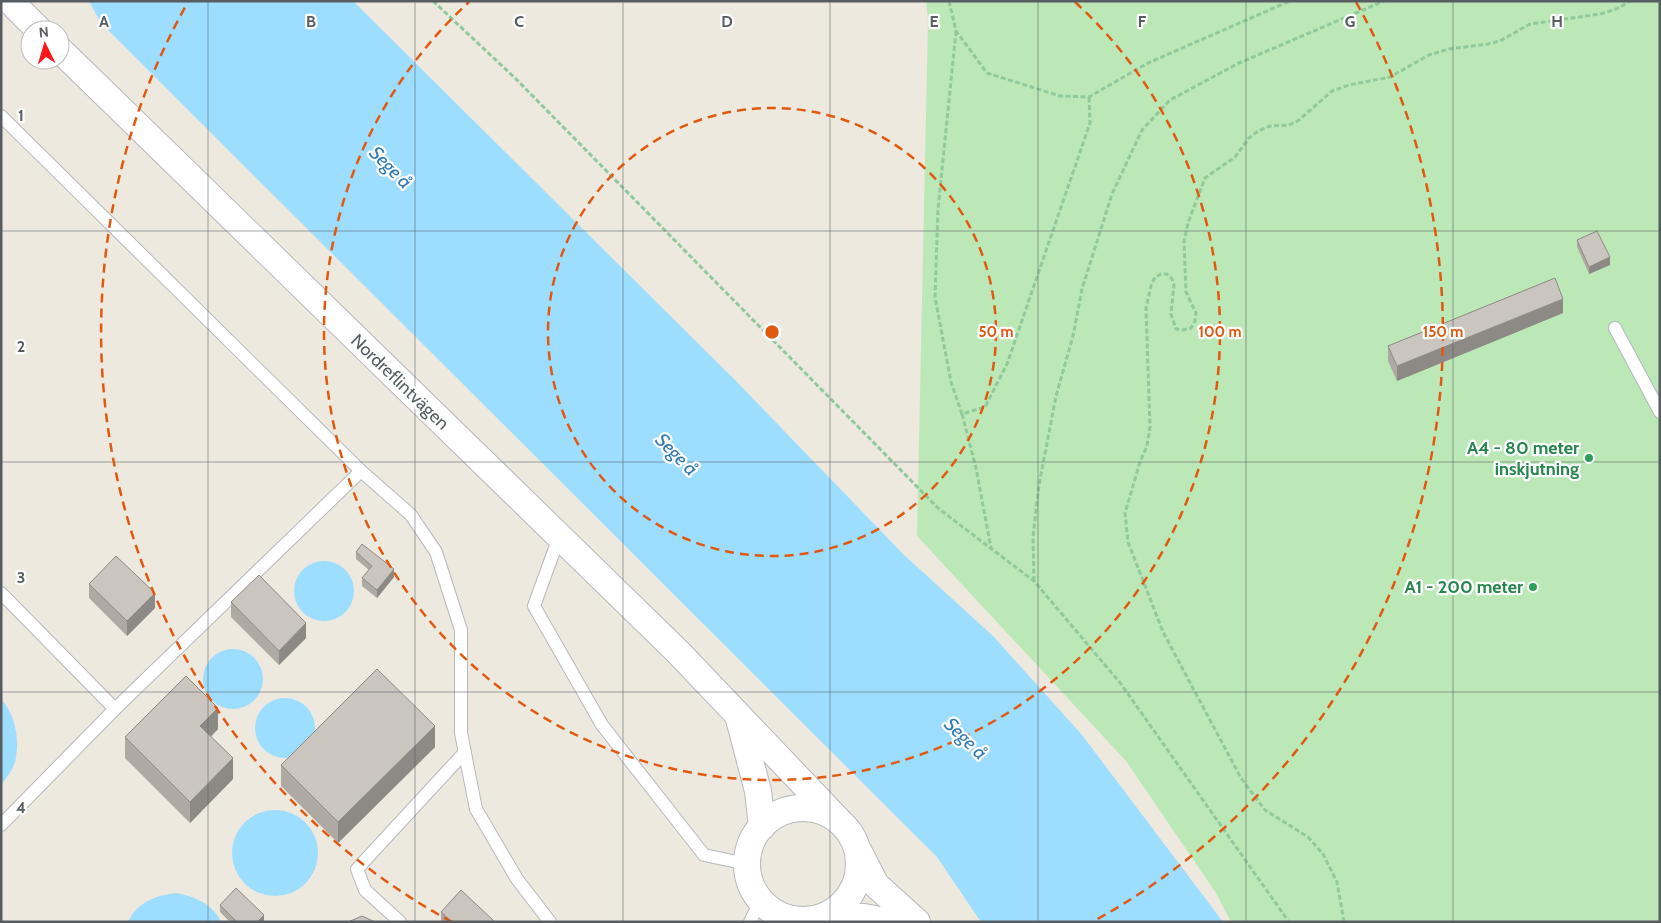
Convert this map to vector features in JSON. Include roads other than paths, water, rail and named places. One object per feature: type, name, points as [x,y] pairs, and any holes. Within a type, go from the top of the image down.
[{"type":"street","points":[[10,1],[29,20]]},
{"type":"street","name":"Nordreflintvägen","points":[[70,60],[678,652],[838,820]]},
{"type":"street","name":"Nordreflintvägen","points":[[738,716],[758,791],[762,827]]},
{"type":"street","points":[[890,922],[864,917],[792,920],[774,913],[755,911],[750,885],[740,862],[756,833],[768,820],[784,811],[803,808],[821,811],[838,820],[851,834],[876,885],[917,922]]},
{"type":"street","points":[[820,920],[844,904],[855,888],[860,870],[858,851]]},
{"type":"lane","points":[[1,116],[362,471],[411,515],[436,552],[461,630],[461,733],[476,808],[517,879],[550,922]]},
{"type":"lane","points":[[1615,328],[1660,412]]},
{"type":"lane","points":[[1,825],[115,708],[362,471]]},
{"type":"lane","points":[[559,537],[534,606],[608,733],[704,855],[740,862]]},
{"type":"lane","points":[[1,593],[115,708]]},
{"type":"lane","points":[[400,922],[365,890],[357,869],[465,752]]},
{"type":"water","name":"Sege å","points":[[89,1],[353,1],[737,382],[903,554],[993,636],[1082,735],[1223,922],[981,922],[937,857],[101,23]]},
{"type":"water","points":[[324,561],[341,566],[349,574],[354,591],[349,608],[341,616],[324,621],[307,616],[299,608],[294,591],[299,574],[307,566]]},
{"type":"water","points":[[233,649],[250,654],[258,662],[263,679],[258,696],[250,704],[233,709],[216,704],[208,696],[203,679],[208,662],[216,654]]},
{"type":"water","points":[[285,698],[301,703],[306,707],[310,712],[315,728],[310,744],[306,749],[301,753],[285,758],[269,753],[264,749],[260,744],[255,728],[260,712],[264,707],[269,703]]},
{"type":"water","points":[[1,699],[13,720],[16,729],[17,746],[14,765],[1,785]]},
{"type":"water","points":[[275,810],[291,813],[299,817],[311,829],[315,837],[318,853],[315,869],[311,877],[299,889],[291,893],[275,896],[259,893],[251,889],[239,877],[235,869],[232,853],[235,837],[239,829],[251,817],[259,813]]},
{"type":"water","points":[[177,893],[203,902],[213,910],[221,922],[128,922],[137,909],[148,901]]},
{"type":"place","name":"A4 - 80 meter inskjutning","points":[[1589,458]]},
{"type":"place","name":"A1 - 200 meter","points":[[1533,587]]}]
